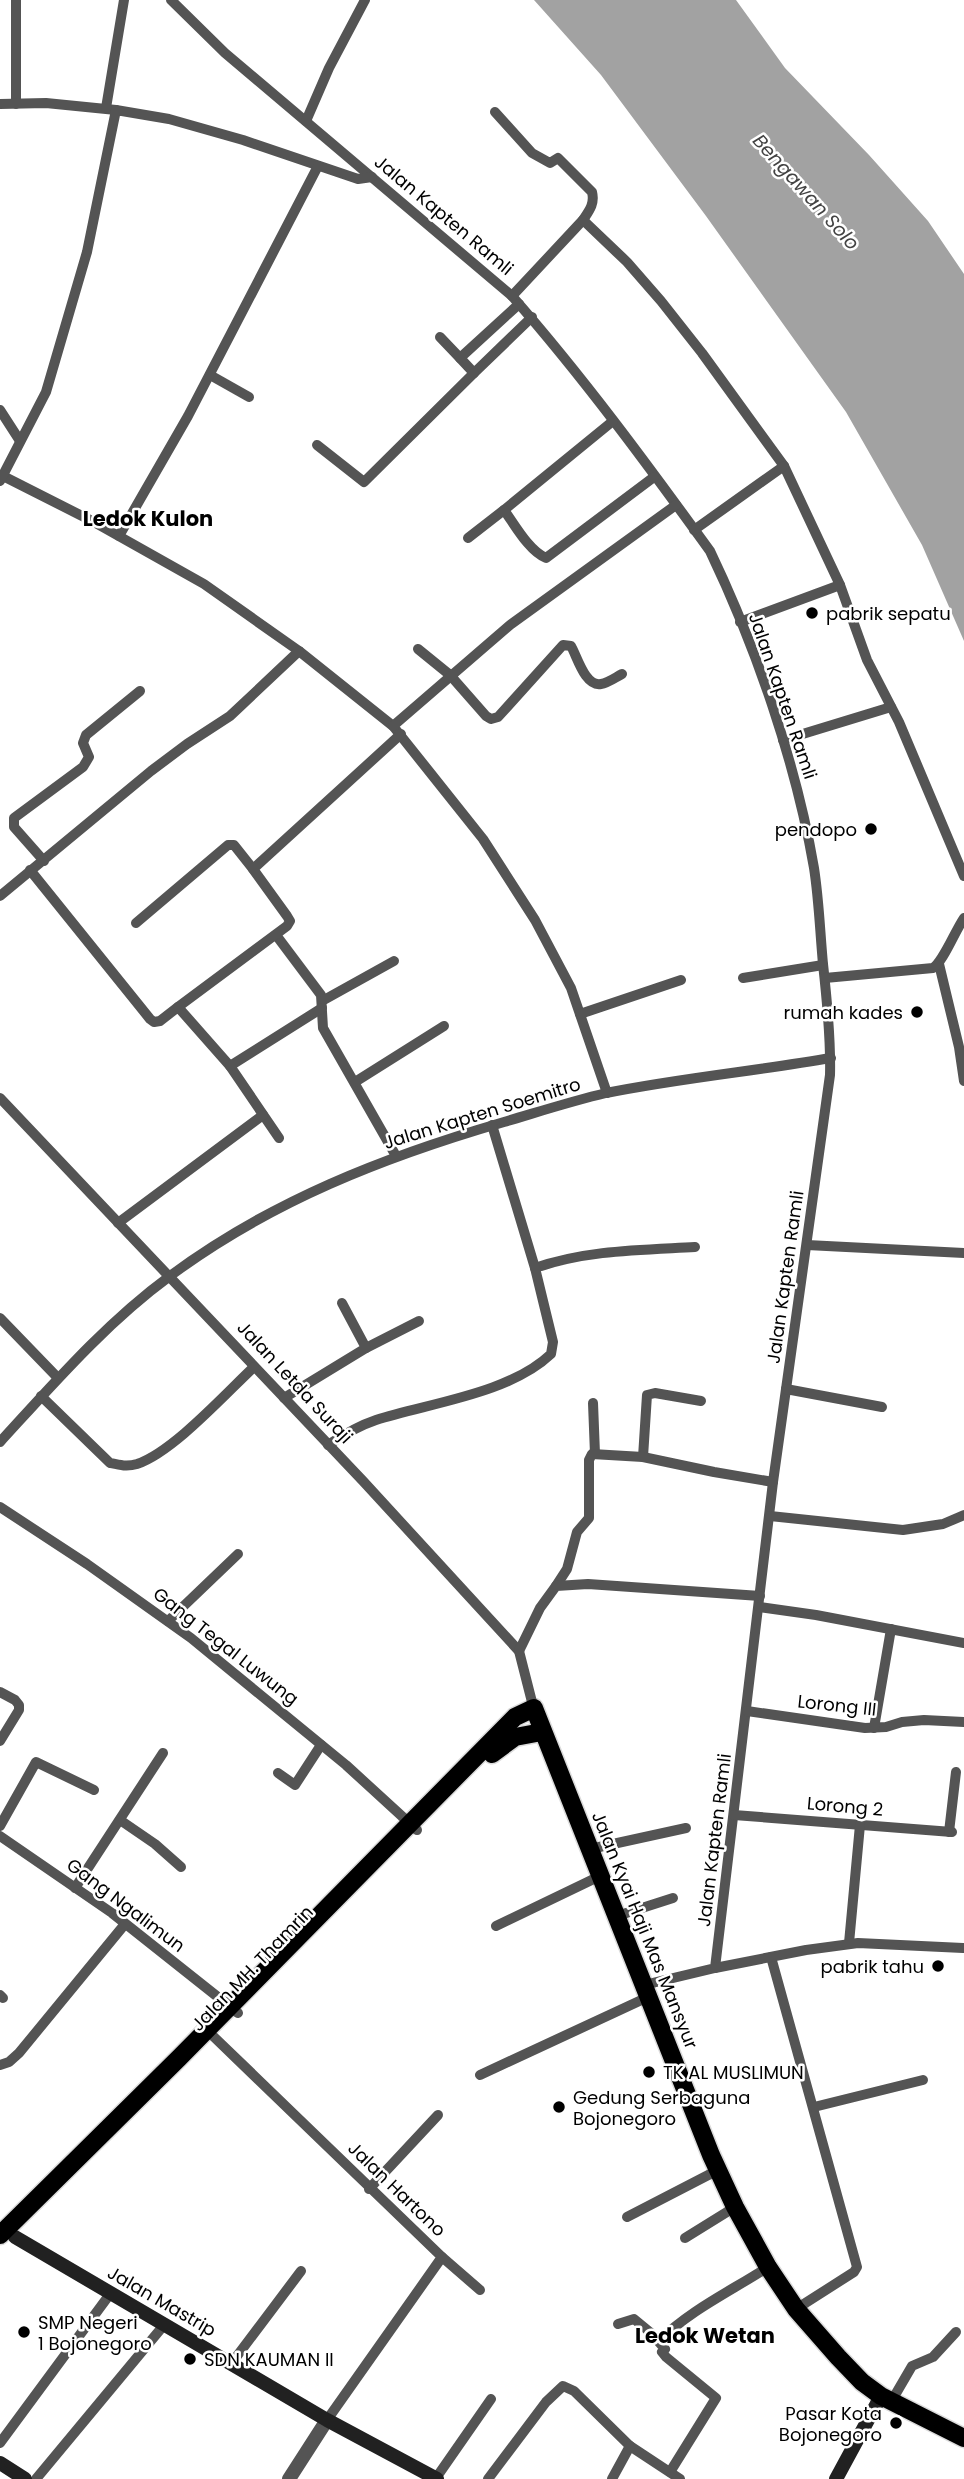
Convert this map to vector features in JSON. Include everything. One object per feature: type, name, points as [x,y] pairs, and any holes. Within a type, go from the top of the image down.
[{"type":"main road","name":"Jalan MH. Thamrin","points":[[0,2251],[5,2233],[234,2009],[413,1827],[511,1738],[520,1713],[533,1705]]},
{"type":"main road","name":"Jalan Kyai Haji Mas Mansyur","points":[[533,1705],[718,2169],[735,2207],[768,2267],[796,2309],[862,2382],[886,2399],[964,2438]]},
{"type":"main road","name":"Jalan MH. Thamrin","points":[[514,1730],[542,1732]]},
{"type":"main road","name":"Jalan MH. Thamrin","points":[[5,2233],[214,2038],[234,2009]]},
{"type":"main road","name":"Jalan Mastrip","points":[[5,2233],[327,2420],[437,2479]]},
{"type":"main road","points":[[836,2479],[886,2399]]},
{"type":"main road","points":[[0,2463],[24,2479]]},
{"type":"street","points":[[16,0],[16,104]]},
{"type":"street","points":[[124,0],[94,222],[46,392],[1,478],[119,536],[204,584],[299,651],[397,730],[483,839],[558,962],[580,1014],[607,1093]]},
{"type":"street","name":"Jalan Kapten Ramli","points":[[171,0],[225,53],[532,317],[710,551],[740,622],[783,740],[814,867],[831,1075],[773,1482],[715,1968]]},
{"type":"street","points":[[306,121],[329,68],[365,0]]},
{"type":"street","points":[[0,104],[46,103],[111,109],[169,119],[243,140],[358,179],[372,177]]},
{"type":"street","points":[[460,358],[515,300],[592,207],[592,192],[558,158],[550,163],[532,153],[495,113]]},
{"type":"street","points":[[119,536],[210,375],[318,166]]},
{"type":"street","points":[[583,220],[627,262],[661,301],[784,466],[840,585],[867,660],[928,786],[964,876]]},
{"type":"street","points":[[317,445],[364,482],[532,317]]},
{"type":"street","points":[[440,337],[474,373]]},
{"type":"street","points":[[210,375],[249,397]]},
{"type":"street","points":[[0,410],[20,440]]},
{"type":"street","points":[[468,538],[613,421]]},
{"type":"street","points":[[694,530],[784,466]]},
{"type":"street","points":[[503,510],[545,559],[654,477]]},
{"type":"street","points":[[253,869],[450,675],[510,625],[676,505]]},
{"type":"street","points":[[740,622],[840,585]]},
{"type":"street","points":[[418,649],[450,675],[491,719],[498,717],[563,645],[571,646],[587,677],[594,684],[602,684],[622,674]]},
{"type":"street","points":[[0,895],[151,771],[230,716],[299,651]]},
{"type":"street","points":[[44,861],[13,827],[14,818],[83,767],[89,757],[83,743],[86,735],[140,691]]},
{"type":"street","points":[[783,740],[891,706]]},
{"type":"street","points":[[30,870],[155,1022],[160,1021],[276,935],[288,926],[290,921],[237,848],[231,844],[220,850],[136,923]]},
{"type":"street","points":[[964,918],[939,964],[959,1047],[964,1082]]},
{"type":"street","points":[[276,935],[321,995],[323,1028],[396,1156]]},
{"type":"street","points":[[230,1066],[322,1004],[394,961]]},
{"type":"street","points":[[743,978],[823,964]]},
{"type":"street","points":[[825,978],[925,970],[939,964]]},
{"type":"street","points":[[580,1014],[681,980]]},
{"type":"street","points":[[178,1007],[230,1066],[279,1138]]},
{"type":"street","points":[[355,1082],[444,1026]]},
{"type":"street","name":"Jalan Kapten Soemitro","points":[[0,1442],[57,1377],[169,1276],[258,1217],[307,1193],[396,1156],[492,1125],[607,1093],[831,1058]]},
{"type":"street","name":"Jalan Letda Suraji","points":[[0,1098],[503,1633],[516,1648],[533,1705]]},
{"type":"street","points":[[118,1223],[263,1115]]},
{"type":"street","points":[[328,1445],[353,1429],[376,1420],[465,1396],[522,1374],[551,1354],[553,1342],[535,1268],[492,1125]]},
{"type":"street","points":[[807,1245],[964,1253]]},
{"type":"street","points":[[535,1268],[557,1260],[586,1255],[695,1247]]},
{"type":"street","points":[[342,1303],[366,1348]]},
{"type":"street","points":[[0,1318],[57,1377]]},
{"type":"street","points":[[284,1398],[366,1348],[419,1321]]},
{"type":"street","points":[[41,1396],[110,1463],[122,1466],[137,1464],[175,1441],[254,1367]]},
{"type":"street","points":[[786,1389],[882,1407]]},
{"type":"street","points":[[643,1457],[648,1395],[655,1393],[701,1401]]},
{"type":"street","points":[[516,1648],[568,1569],[577,1532],[589,1518],[589,1460],[595,1454],[593,1403]]},
{"type":"street","points":[[595,1454],[643,1457],[773,1482]]},
{"type":"street","name":"Gang Tegal Luwung","points":[[0,1507],[169,1620],[321,1745],[413,1827]]},
{"type":"street","points":[[770,1516],[903,1530],[943,1524],[964,1515]]},
{"type":"street","points":[[169,1620],[238,1554]]},
{"type":"street","points":[[556,1586],[588,1584],[760,1602],[964,1643]]},
{"type":"street","points":[[874,1728],[891,1629]]},
{"type":"street","points":[[0,1692],[19,1705],[19,1710],[0,1741]]},
{"type":"street","name":"Lorong III","points":[[747,1711],[837,1726],[874,1728],[925,1720],[964,1722]]},
{"type":"street","points":[[278,1773],[295,1785],[321,1745]]},
{"type":"street","points":[[75,1888],[163,1753]]},
{"type":"street","points":[[0,1835],[36,1762],[94,1790]]},
{"type":"street","name":"Lorong 2","points":[[734,1815],[950,1832],[956,1772]]},
{"type":"street","points":[[120,1820],[155,1844],[181,1867]]},
{"type":"street","points":[[849,1943],[860,1825]]},
{"type":"street","points":[[590,1849],[686,1828]]},
{"type":"street","name":"Gang Ngalimun","points":[[0,1835],[125,1924],[234,2009]]},
{"type":"street","points":[[496,1926],[600,1876]]},
{"type":"street","points":[[617,1916],[673,1898]]},
{"type":"street","points":[[0,2065],[9,2062],[19,2053],[125,1924]]},
{"type":"street","points":[[481,2075],[646,1991],[715,1968],[849,1943],[963,1948]]},
{"type":"street","points":[[771,1956],[857,2267],[854,2272],[796,2309]]},
{"type":"street","name":"Jalan Hartono","points":[[214,2038],[442,2257],[327,2420]]},
{"type":"street","points":[[814,2107],[923,2080]]},
{"type":"street","points":[[369,2189],[438,2115]]},
{"type":"street","points":[[627,2217],[718,2169]]},
{"type":"street","points":[[685,2238],[735,2207]]},
{"type":"street","points":[[442,2257],[480,2290]]},
{"type":"street","points":[[659,2341],[696,2309],[710,2304],[768,2267]]},
{"type":"street","points":[[231,2364],[302,2271]]},
{"type":"street","points":[[0,2443],[110,2294]]},
{"type":"street","points":[[488,2479],[546,2402],[563,2386],[574,2391],[630,2446],[675,2476],[716,2398],[666,2357],[662,2353],[665,2348],[634,2319],[618,2324]]},
{"type":"street","points":[[36,2479],[164,2325]]},
{"type":"street","points":[[886,2399],[912,2366],[933,2357],[956,2332]]},
{"type":"street","points":[[437,2479],[491,2399]]},
{"type":"street","points":[[289,2479],[327,2420]]},
{"type":"street","points":[[612,2479],[630,2446]]},
{"type":"water","name":"Bengawan Solo","points":[[534,0],[736,0],[785,68],[928,221],[964,274],[964,641],[922,545],[846,412],[601,75]]},
{"type":"place","name":"pabrik sepatu","points":[[812,613]]},
{"type":"place","name":"pendopo","points":[[871,829]]},
{"type":"place","name":"rumah kades","points":[[917,1012]]},
{"type":"place","name":"pabrik tahu","points":[[938,1966]]},
{"type":"place","name":"TK AL MUSLIMUN","points":[[649,2072]]},
{"type":"place","name":"Gedung Serbaguna Bojonegoro","points":[[559,2107]]},
{"type":"place","name":"SMP Negeri 1 Bojonegoro","points":[[24,2332]]},
{"type":"place","name":"SDN KAUMAN II","points":[[190,2359]]},
{"type":"place","name":"Pasar Kota Bojonegoro","points":[[896,2423]]},
{"type":"district","name":"Ledok Kulon","points":[[148,518]]},
{"type":"district","name":"Ledok Wetan","points":[[705,2335]]}]
